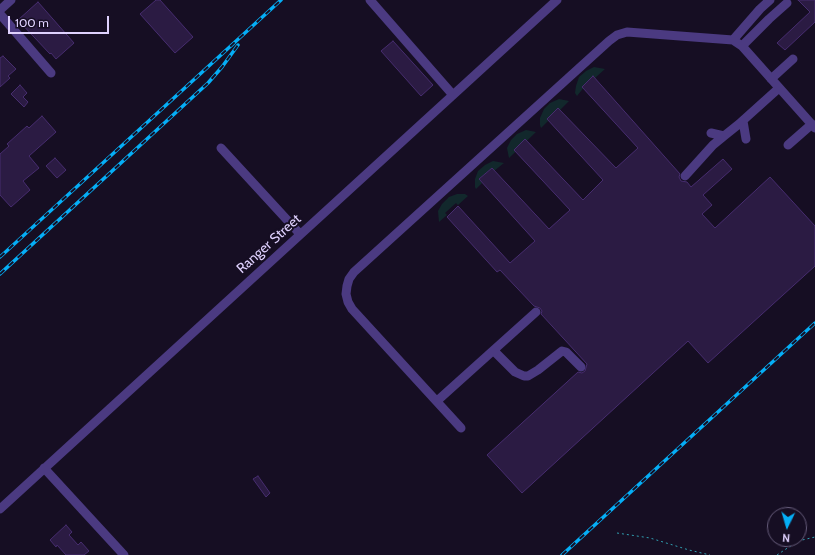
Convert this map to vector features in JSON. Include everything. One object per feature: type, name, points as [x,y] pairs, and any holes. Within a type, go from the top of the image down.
[{"type":"lane","points":[[0,10],[11,0]]},
{"type":"lane","points":[[370,0],[453,95]]},
{"type":"lane","name":"Ranger Street","points":[[0,509],[558,0]]},
{"type":"lane","points":[[733,40],[760,9],[770,0]]},
{"type":"lane","points":[[742,46],[787,3]]},
{"type":"lane","points":[[760,9],[769,19]]},
{"type":"lane","points":[[0,14],[51,73]]},
{"type":"lane","points":[[461,428],[352,309],[348,302],[347,286],[349,279],[354,272],[617,36],[627,32],[733,40],[742,46],[813,126],[788,144]]},
{"type":"lane","points":[[771,79],[793,59]]},
{"type":"lane","points":[[685,176],[713,145],[743,121],[779,88]]},
{"type":"lane","points":[[743,121],[746,139]]},
{"type":"lane","points":[[711,132],[724,136]]},
{"type":"lane","points":[[221,148],[300,234]]},
{"type":"lane","points":[[437,401],[536,312]]},
{"type":"lane","points":[[494,351],[515,372],[524,376],[528,376],[538,370],[562,351],[566,352],[581,367]]},
{"type":"lane","points":[[44,468],[124,555]]},
{"type":"path","points":[[617,533],[650,538],[710,555]]},
{"type":"path","points":[[777,555],[798,541],[815,537]]},
{"type":"green space","points":[[594,67],[605,69],[595,78],[593,76],[577,96],[575,93],[579,77]]},
{"type":"green space","points":[[559,99],[569,101],[560,110],[558,108],[547,119],[548,121],[541,128],[540,118],[544,109],[550,103]]},
{"type":"green space","points":[[526,130],[536,132],[509,158],[507,148],[511,140],[517,134]]},
{"type":"green space","points":[[493,161],[504,163],[494,171],[492,168],[479,179],[482,183],[476,189],[475,179],[478,171]]},
{"type":"green space","points":[[457,194],[465,194],[468,196],[458,205],[456,203],[445,213],[447,215],[439,222],[438,211],[442,204],[449,197]]},
{"type":"building","points":[[156,0],[160,0],[193,37],[175,53],[140,14]]},
{"type":"building","points":[[798,0],[815,0],[815,22],[785,50],[777,43],[810,12]]},
{"type":"building","points":[[38,2],[74,43],[56,59],[18,20]]},
{"type":"building","points":[[393,41],[433,85],[421,96],[381,51]]},
{"type":"building","points":[[3,56],[16,69],[8,76],[10,78],[0,87],[0,58]]},
{"type":"building","points":[[593,76],[680,174],[679,177],[681,181],[687,182],[691,187],[723,159],[732,169],[703,195],[712,205],[702,214],[715,228],[770,177],[815,226],[815,266],[708,363],[688,341],[522,493],[487,455],[578,372],[582,373],[585,371],[587,364],[541,314],[542,311],[540,308],[534,306],[500,270],[497,272],[447,217],[458,206],[510,263],[535,241],[479,179],[492,168],[549,229],[570,210],[514,150],[525,139],[583,200],[603,180],[547,119],[558,108],[616,168],[638,148],[582,87]]},
{"type":"building","points":[[20,85],[27,93],[23,97],[28,102],[24,107],[11,94]]},
{"type":"building","points":[[42,116],[56,132],[29,156],[39,168],[23,181],[30,190],[11,207],[0,195],[0,154],[9,146],[7,144],[27,126],[29,128]]},
{"type":"building","points":[[55,158],[66,170],[57,178],[46,166]]},
{"type":"building","points":[[258,476],[270,493],[266,497],[253,479]]},
{"type":"building","points":[[66,525],[72,532],[69,535],[78,545],[81,542],[89,551],[84,555],[66,555],[50,540]]},
{"type":"railway","points":[[0,257],[281,0]]},
{"type":"railway","points":[[0,274],[208,83],[238,45]]},
{"type":"railway","points":[[562,555],[815,323]]}]
